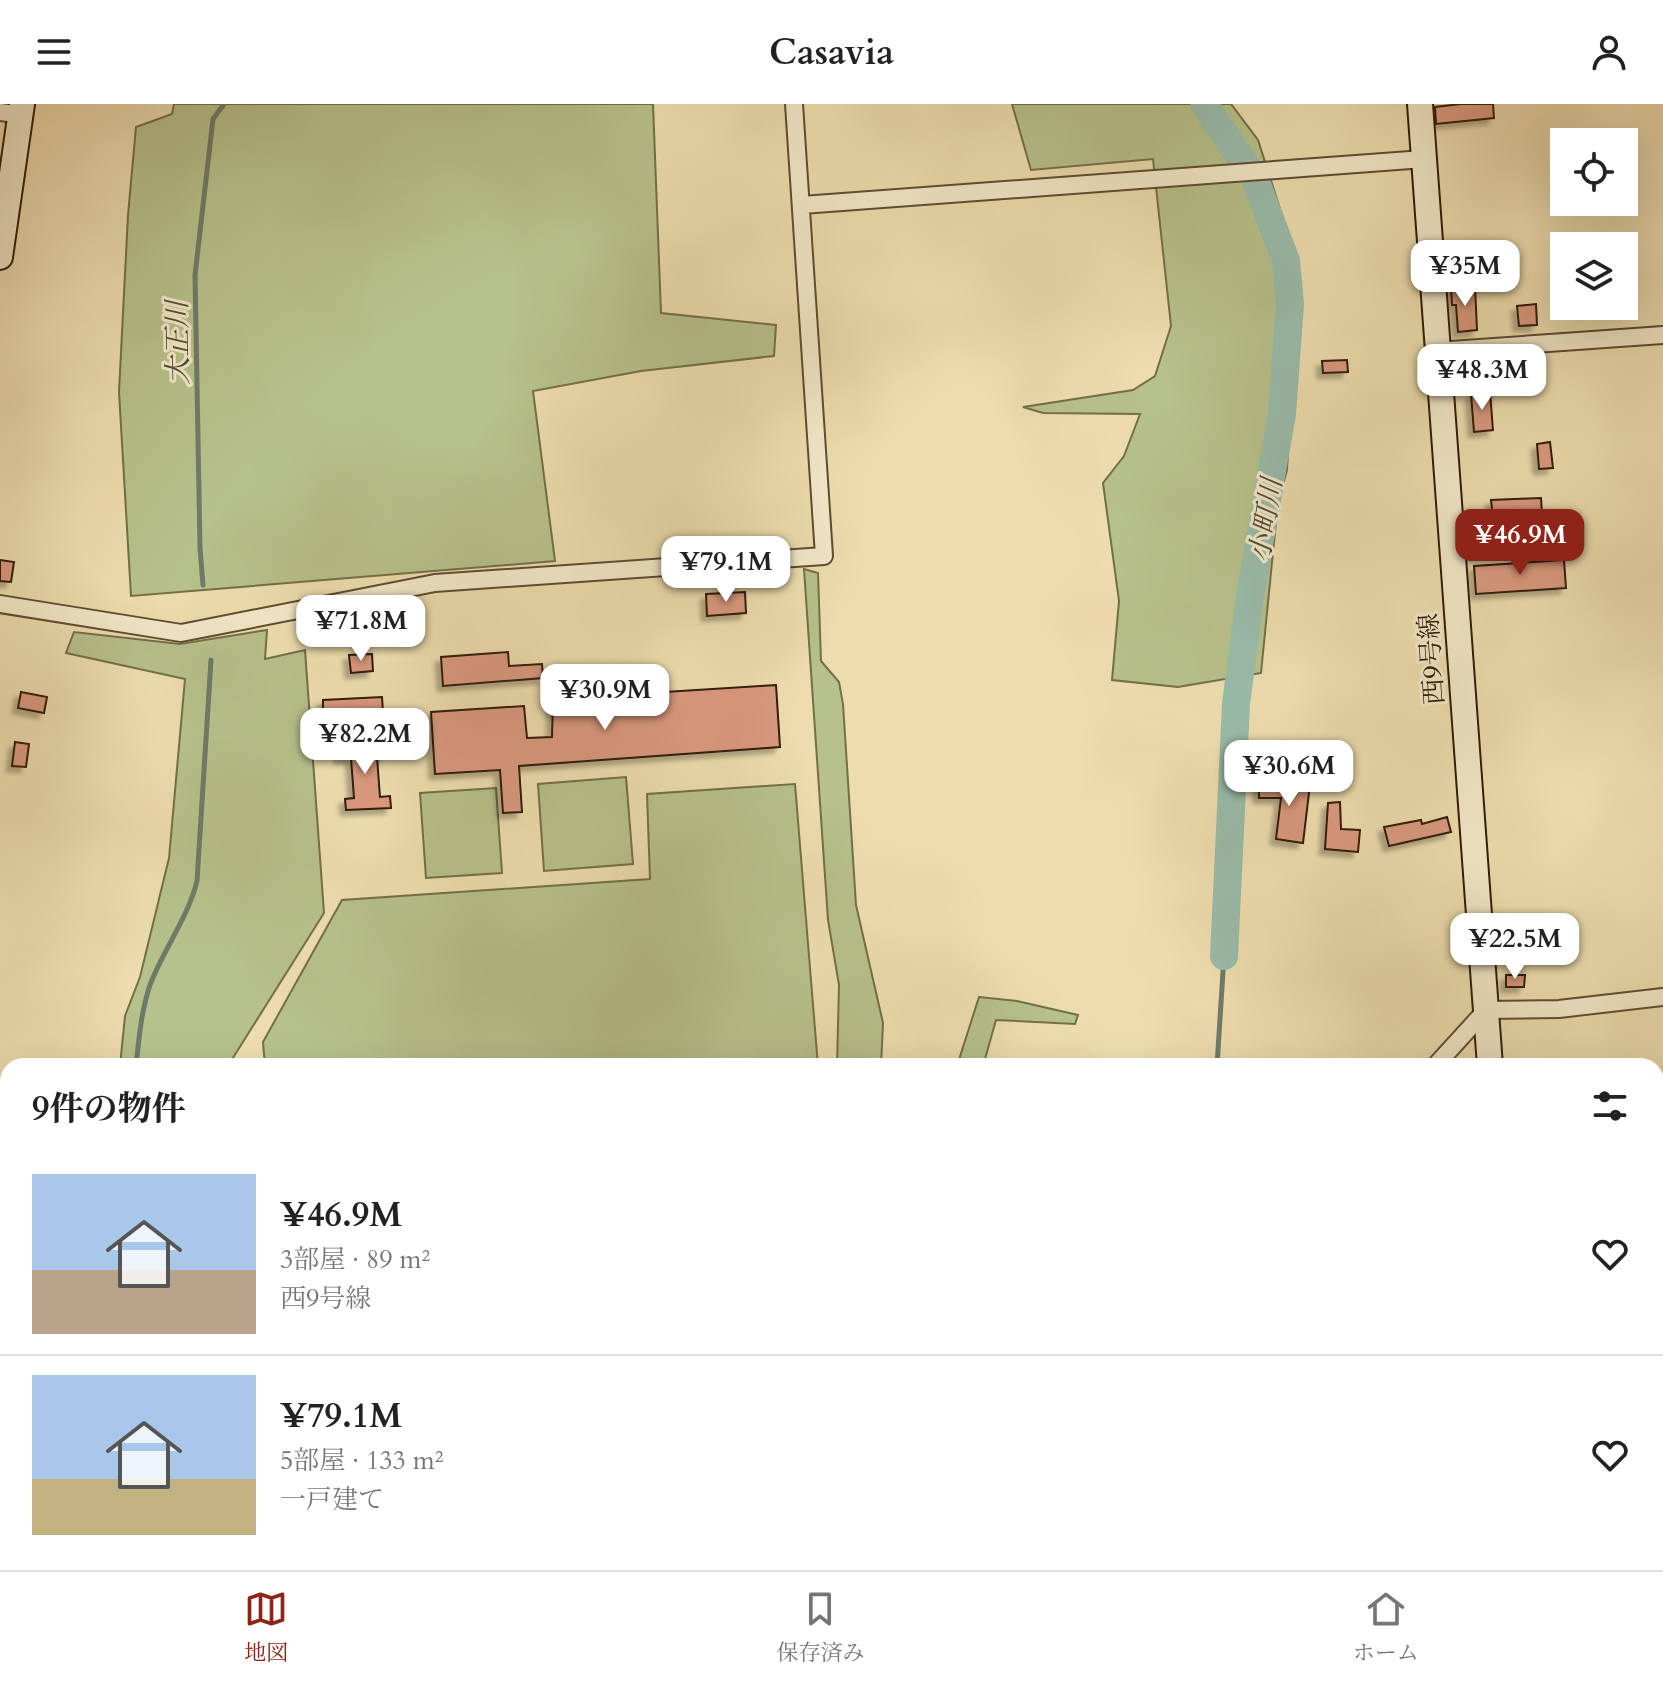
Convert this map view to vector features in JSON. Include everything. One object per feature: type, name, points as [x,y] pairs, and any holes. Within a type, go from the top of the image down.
[{"type":"street","points":[[0,604],[181,633],[435,583],[824,556],[794,104]]},
{"type":"street","name":"西9号線","points":[[1420,104],[1489,1058]]},
{"type":"street","points":[[0,257],[14,110]]},
{"type":"street","points":[[802,205],[1424,159]]},
{"type":"street","points":[[1436,351],[1663,335]]},
{"type":"street","points":[[1442,1058],[1486,1010],[1559,1009],[1663,997]]},
{"type":"green space","points":[[174,104],[653,104],[661,313],[776,325],[774,356],[641,371],[533,391],[555,561],[131,596],[119,392],[128,215],[136,127],[172,114]]},
{"type":"green space","points":[[1012,104],[1231,104],[1258,140],[1298,265],[1287,470],[1278,502],[1261,673],[1178,687],[1112,680],[1119,601],[1103,483],[1124,456],[1140,414],[1043,413],[1023,407],[1133,390],[1155,376],[1171,326],[1153,159],[1031,170]]},
{"type":"green space","points":[[804,569],[818,573],[821,661],[839,682],[843,704],[856,905],[883,1023],[881,1058],[837,1058],[839,985],[828,920]]},
{"type":"green space","points":[[267,630],[265,659],[305,650],[324,913],[233,1058],[121,1058],[125,1016],[140,977],[169,858],[185,679],[66,653],[74,632],[180,644]]},
{"type":"green space","points":[[626,777],[633,864],[544,871],[538,784]]},
{"type":"green space","points":[[795,784],[817,1058],[264,1058],[263,1042],[342,900],[650,879],[647,794]]},
{"type":"green space","points":[[496,788],[502,873],[426,878],[420,793]]},
{"type":"green space","points":[[979,997],[1017,1001],[1078,1015],[1075,1024],[996,1020],[985,1058],[960,1058]]},
{"type":"building","points":[[1493,104],[1494,118],[1436,124],[1435,107]]},
{"type":"building","points":[[1451,287],[1475,287],[1477,330],[1458,332]]},
{"type":"building","points":[[1536,304],[1537,325],[1519,326],[1517,306]]},
{"type":"building","points":[[1347,360],[1348,372],[1323,373],[1322,361]]},
{"type":"building","points":[[1490,392],[1493,430],[1474,432],[1471,394]]},
{"type":"building","points":[[1550,442],[1553,468],[1539,469],[1537,444]]},
{"type":"building","points":[[1541,498],[1542,514],[1493,518],[1491,500]]},
{"type":"building","points":[[0,560],[14,562],[11,582],[0,581]]},
{"type":"building","points":[[1564,560],[1566,588],[1476,594],[1474,566]]},
{"type":"building","points":[[745,592],[746,613],[707,616],[706,594]]},
{"type":"building","points":[[508,652],[509,666],[542,664],[543,678],[443,686],[441,657]]},
{"type":"building","points":[[372,654],[373,671],[351,673],[349,655]]},
{"type":"building","points":[[776,685],[780,747],[519,766],[522,812],[503,813],[500,770],[435,774],[431,712],[524,706],[527,738],[552,737],[553,699]]},
{"type":"building","points":[[21,692],[47,697],[44,713],[18,708]]},
{"type":"building","points":[[382,697],[383,712],[323,716],[323,700]]},
{"type":"building","points":[[15,742],[29,744],[26,767],[12,766]]},
{"type":"building","points":[[385,743],[385,756],[377,757],[380,797],[390,796],[391,808],[346,810],[345,799],[354,798],[351,758],[340,758],[340,745]]},
{"type":"building","points":[[1259,782],[1310,784],[1303,843],[1276,839],[1281,798],[1259,798]]},
{"type":"building","points":[[1340,802],[1341,829],[1360,830],[1358,852],[1325,849],[1328,803]]},
{"type":"building","points":[[1447,817],[1451,832],[1389,846],[1384,827],[1421,820],[1422,824]]},
{"type":"building","points":[[1506,975],[1525,975],[1524,987],[1506,987]]},
{"type":"waterway","name":"大正川","points":[[203,585],[195,275],[213,119],[224,104]]},
{"type":"waterway","name":"小町川","points":[[1204,104],[1255,179],[1286,261],[1290,304],[1282,414],[1250,596],[1236,704],[1224,956]]},
{"type":"waterway","name":"大正川","points":[[137,1058],[142,1015],[150,985],[188,908],[197,881],[211,660]]},
{"type":"waterway","points":[[1218,1058],[1224,956]]}]
